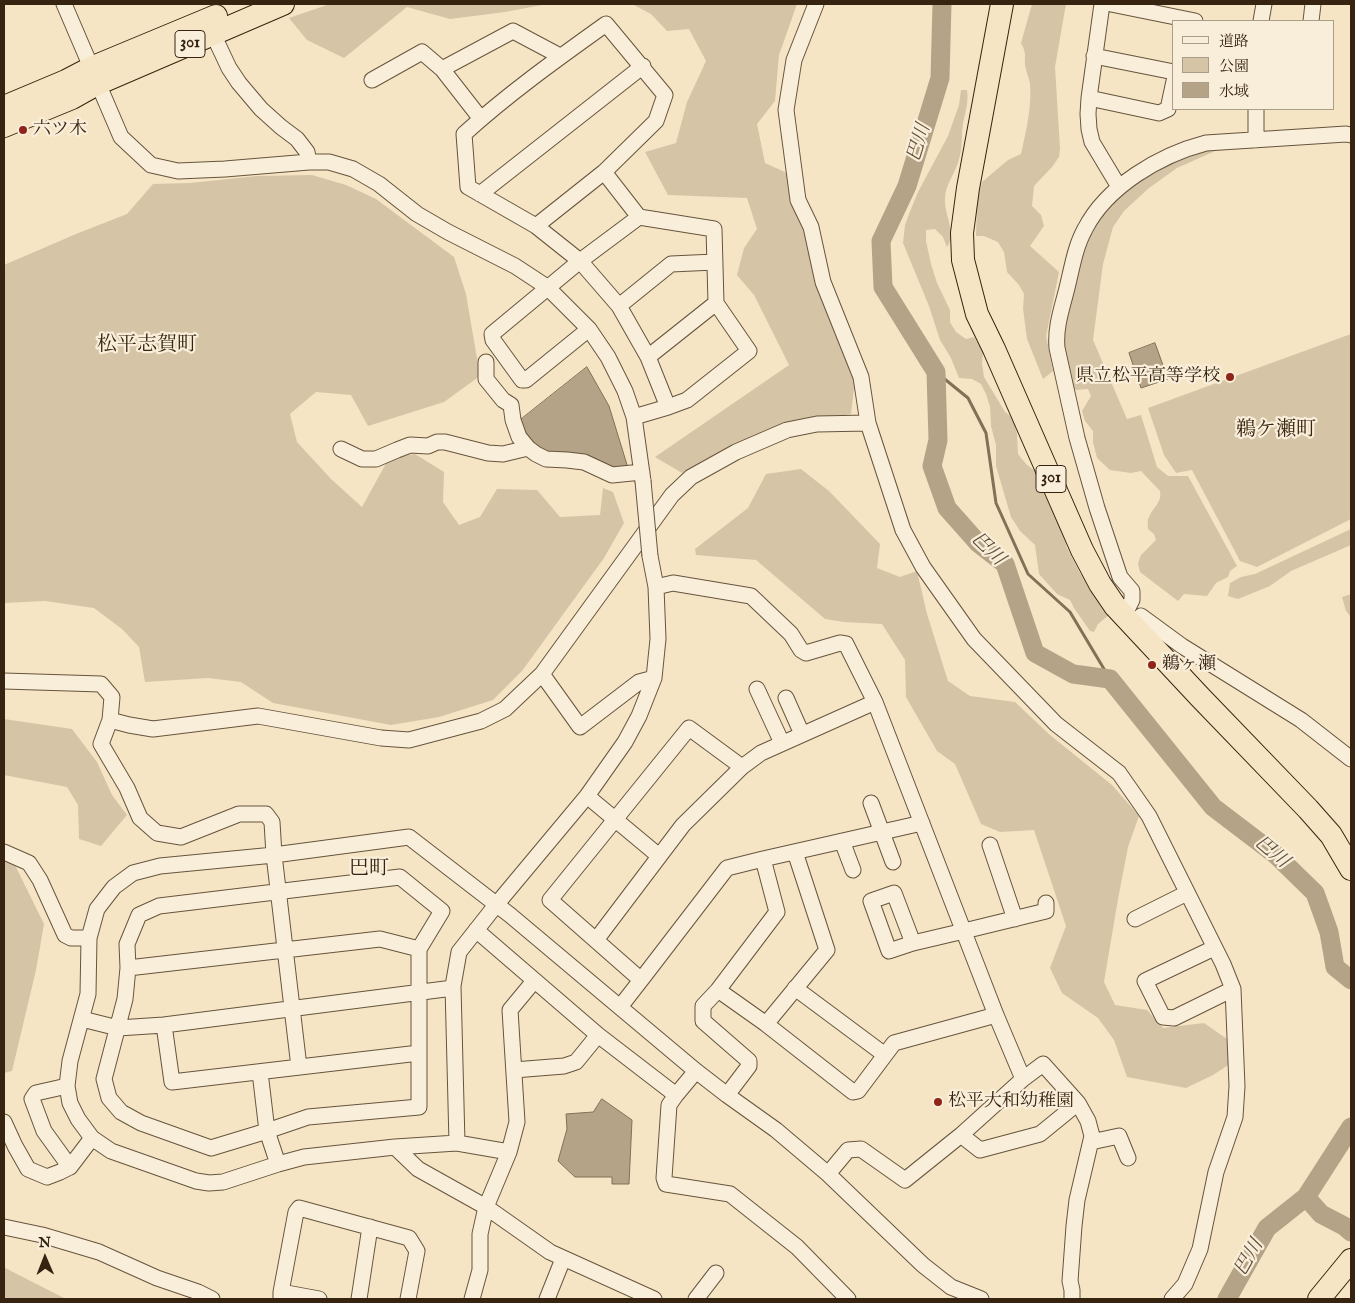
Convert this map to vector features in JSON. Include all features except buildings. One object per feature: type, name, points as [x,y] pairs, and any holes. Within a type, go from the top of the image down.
[{"type":"highway","name":"301","points":[[4,126],[72,98],[94,76],[246,4]]},
{"type":"highway","name":"301","points":[[4,108],[66,80],[94,76],[213,34],[283,4]]},
{"type":"highway","name":"301","points":[[1002,4],[968,188],[962,233],[963,260],[977,314],[1082,550],[1114,606],[1308,809],[1331,835],[1351,869]]},
{"type":"highway","points":[[1319,1299],[1351,1260]]},
{"type":"street","points":[[64,4],[121,137],[151,165],[178,171],[329,162],[353,169],[379,184],[417,214],[515,266],[547,287],[589,329],[608,356],[625,391],[634,417],[650,556],[656,587],[658,638],[654,678],[640,716],[626,742],[588,796],[459,952],[452,988],[456,1143]]},
{"type":"street","points":[[816,4],[794,60],[786,110],[798,200],[811,227],[823,282],[861,377],[868,423],[903,530],[923,567],[974,640],[1056,724],[1119,773],[1149,816],[1233,989],[1238,1086],[1235,1117],[1216,1172],[1200,1249],[1185,1284],[1172,1299]]},
{"type":"street","points":[[1102,4],[1089,98],[1089,129],[1092,142],[1119,187]]},
{"type":"street","points":[[1111,4],[1190,20]]},
{"type":"street","points":[[1262,20],[1264,4]]},
{"type":"street","points":[[1311,20],[1313,4]]},
{"type":"street","points":[[536,226],[604,172],[656,121],[665,95],[643,66],[606,24],[560,56],[464,134],[468,187],[536,226],[580,261],[619,306],[648,357],[668,407]]},
{"type":"street","points":[[442,69],[513,31],[560,56]]},
{"type":"street","points":[[213,34],[229,68],[239,83],[261,109],[297,138],[306,152],[309,162]]},
{"type":"street","points":[[372,80],[422,52],[442,69],[481,119]]},
{"type":"street","points":[[1094,56],[1172,72]]},
{"type":"street","points":[[480,194],[643,66]]},
{"type":"street","points":[[1089,98],[1159,113],[1168,109],[1172,90]]},
{"type":"street","points":[[1256,110],[1256,140]]},
{"type":"street","points":[[1351,135],[1206,143],[1188,148],[1140,172],[1119,187],[1095,212],[1082,236],[1076,248],[1056,336],[1077,438],[1097,508],[1120,577],[1132,591],[1128,620],[1141,616],[1182,646],[1301,720],[1351,759]]},
{"type":"street","points":[[604,172],[639,217],[714,229],[716,303],[749,351],[686,400],[634,417]]},
{"type":"street","points":[[589,329],[526,380],[522,380],[492,340],[492,334],[547,287],[639,217]]},
{"type":"street","points":[[619,306],[670,264],[715,262]]},
{"type":"street","points":[[648,357],[716,303]]},
{"type":"street","points":[[486,362],[486,379],[503,400],[511,405],[513,420],[519,437],[536,454],[546,460],[584,462],[612,475],[642,476]]},
{"type":"street","points":[[110,720],[153,729],[258,716],[381,738],[409,740],[481,721],[505,709],[542,674],[672,495],[691,477],[736,452],[787,430],[816,424],[868,423]]},
{"type":"street","points":[[341,449],[368,460],[376,459],[410,445],[428,446],[437,442],[445,442],[488,453],[503,454],[528,448]]},
{"type":"street","points":[[656,587],[673,583],[751,596],[791,634],[801,650],[806,653],[840,643],[846,644],[875,702],[996,1015],[1023,1079]]},
{"type":"street","points":[[542,674],[580,727],[639,682],[654,678]]},
{"type":"street","points":[[4,681],[101,684],[112,697],[110,720],[101,744],[127,788],[140,818],[156,833],[181,837],[239,814],[266,814],[272,822],[278,892],[299,1067]]},
{"type":"street","points":[[757,689],[782,743]]},
{"type":"street","points":[[786,698],[802,734]]},
{"type":"street","points":[[596,940],[683,825],[742,767],[761,753],[875,702]]},
{"type":"street","points":[[641,980],[550,900],[689,728],[742,767]]},
{"type":"street","points":[[588,796],[659,856]]},
{"type":"street","points":[[871,803],[893,862]]},
{"type":"street","points":[[620,1007],[728,868],[922,823]]},
{"type":"street","points":[[509,1152],[456,1143],[395,1147],[304,1157],[224,1182],[210,1183],[196,1181],[110,1150],[92,1138],[78,1119],[73,1110],[67,1086],[70,1061],[88,994],[89,938],[97,909],[114,887],[133,873],[160,866],[274,855],[409,837],[510,915],[696,1072],[776,1130],[828,1174],[923,1265],[952,1287],[981,1299]]},
{"type":"street","points":[[842,841],[852,870]]},
{"type":"street","points":[[990,845],[1015,918]]},
{"type":"street","points":[[4,852],[29,863],[40,880],[66,936],[71,938],[89,938]]},
{"type":"street","points":[[766,1024],[827,950],[795,852]]},
{"type":"street","points":[[727,1095],[749,1066],[749,1062],[703,1021],[703,1006],[719,989],[777,912],[763,859]]},
{"type":"street","points":[[400,877],[442,911],[419,949],[419,1107],[308,1116],[211,1148],[141,1123],[121,1112],[109,1098],[104,1079],[126,999],[127,944],[139,915],[159,906],[278,892],[400,877]]},
{"type":"street","points":[[1135,919],[1187,893]]},
{"type":"street","points":[[913,943],[1046,911],[1046,903]]},
{"type":"street","points":[[476,930],[598,1035],[676,1095]]},
{"type":"street","points":[[128,968],[380,939],[419,949]]},
{"type":"street","points":[[1214,948],[1145,981],[1164,1017],[1174,1018],[1233,989]]},
{"type":"street","points":[[472,1299],[480,1270],[480,1234],[486,1207],[509,1152],[517,1122],[510,1010],[534,981]]},
{"type":"street","points":[[82,1019],[118,1028],[292,1009],[452,988]]},
{"type":"street","points":[[796,988],[885,1055]]},
{"type":"street","points":[[719,989],[853,1092],[858,1091],[894,1043],[996,1015]]},
{"type":"street","points":[[164,1024],[172,1082],[419,1052]]},
{"type":"street","points":[[514,1070],[564,1066],[576,1062],[598,1035]]},
{"type":"street","points":[[828,1174],[848,1150],[861,1149],[905,1180],[962,1135],[1023,1079],[1043,1064],[1078,1103],[1088,1121],[1092,1136],[1077,1200],[1070,1282],[1072,1299]]},
{"type":"street","points":[[260,1072],[267,1131],[278,1164]]},
{"type":"street","points":[[696,1072],[670,1105],[664,1178],[666,1184],[730,1194],[797,1247],[848,1299]]},
{"type":"street","points":[[67,1086],[36,1093],[32,1099],[44,1131],[70,1167]]},
{"type":"street","points":[[962,1135],[980,1150],[1040,1134],[1078,1103]]},
{"type":"street","points":[[4,1122],[28,1169],[47,1177],[70,1167],[92,1138]]},
{"type":"street","points":[[1091,1142],[1119,1136],[1128,1158]]},
{"type":"street","points":[[395,1147],[418,1169],[486,1207],[550,1252],[654,1299]]},
{"type":"street","points":[[319,1299],[281,1296],[296,1212],[299,1208],[409,1238],[417,1251],[408,1299]]},
{"type":"street","points":[[4,1227],[42,1235],[99,1252],[157,1278],[198,1292],[212,1299]]},
{"type":"street","points":[[359,1299],[370,1227]]},
{"type":"street","points":[[547,1299],[563,1258]]},
{"type":"street","points":[[696,1299],[716,1273]]},
{"type":"green space","points":[[330,4],[547,4],[450,19],[407,7],[344,58],[307,40],[289,18]]},
{"type":"green space","points":[[632,4],[797,4],[779,55],[775,101],[757,124],[765,163],[787,173],[791,201],[806,226],[855,380],[851,414],[781,426],[682,473],[655,457],[789,365],[754,295],[737,275],[744,248],[757,229],[747,198],[668,195],[645,152],[676,143],[687,102],[706,61],[689,29],[667,31],[651,14]]},
{"type":"green space","points":[[1032,4],[1066,4],[1055,67],[1059,157],[1034,186],[1032,206],[1041,215],[1044,226],[1030,246],[1059,272],[1046,336],[1053,371],[1043,379],[1027,339],[1023,309],[1024,294],[1019,285],[1007,272],[1004,252],[998,242],[984,236],[976,236],[977,201],[982,182],[1008,160],[1021,154],[1028,119],[1030,84],[1021,43]]},
{"type":"green space","points":[[961,90],[967,90],[968,99],[962,128],[961,150],[958,164],[945,194],[945,205],[951,236],[950,242],[947,247],[943,237],[935,229],[926,230],[926,241],[931,264],[937,283],[950,310],[950,322],[956,332],[966,339],[974,337],[983,352],[984,377],[1005,412],[1013,418],[1017,434],[1018,454],[1026,464],[1041,476],[1059,521],[1067,548],[1080,573],[1109,615],[1098,624],[1094,632],[1090,631],[1070,600],[1057,594],[1039,574],[1035,545],[1020,531],[1011,517],[996,466],[996,445],[986,394],[981,384],[972,379],[959,378],[951,358],[940,340],[929,306],[903,243],[905,225],[909,214],[918,192],[948,136],[959,105]]},
{"type":"green space","points":[[1222,148],[1177,168],[1149,188],[1124,211],[1113,227],[1103,264],[1093,340],[1127,419],[1141,415],[1157,467],[1168,476],[1188,476],[1237,566],[1230,571],[1228,577],[1216,583],[1207,596],[1184,594],[1178,601],[1140,572],[1138,563],[1141,555],[1156,540],[1154,534],[1148,529],[1148,518],[1158,502],[1160,491],[1141,471],[1131,473],[1110,470],[1097,458],[1093,442],[1093,431],[1085,421],[1082,411],[1091,396],[1088,389],[1076,390],[1072,386],[1061,347],[1062,322],[1089,229],[1122,191],[1187,153]]},
{"type":"green space","points":[[312,175],[346,185],[376,199],[454,257],[466,294],[480,376],[444,402],[368,426],[351,395],[316,392],[290,414],[297,442],[331,479],[362,507],[389,458],[415,454],[444,472],[443,502],[459,525],[480,517],[497,489],[537,490],[560,517],[600,515],[603,488],[613,492],[624,523],[604,558],[522,671],[493,700],[439,717],[391,725],[273,703],[241,682],[208,678],[145,682],[139,647],[122,629],[94,608],[45,601],[4,603],[4,265],[127,214],[153,184],[190,183],[257,176]]},
{"type":"green space","points":[[1351,334],[1351,519],[1257,567],[1240,561],[1192,470],[1176,473],[1164,455],[1148,408]]},
{"type":"green space","points":[[801,469],[829,491],[880,544],[877,568],[900,577],[917,571],[927,614],[948,681],[970,696],[1015,702],[1050,735],[1112,785],[1139,816],[1128,847],[1104,982],[1115,1005],[1147,1010],[1163,1028],[1204,1023],[1230,1041],[1230,1064],[1213,1075],[1186,1088],[1127,1077],[1114,1040],[1098,1018],[1062,993],[1050,968],[1066,926],[1034,830],[1000,832],[981,824],[955,764],[937,751],[906,697],[905,660],[882,624],[825,619],[756,560],[696,555],[695,549],[748,508],[766,474]]},
{"type":"green space","points":[[1351,529],[1351,545],[1291,571],[1270,586],[1238,599],[1228,596],[1230,583],[1241,577],[1255,574]]},
{"type":"green space","points":[[1351,594],[1351,617],[1346,611],[1342,597]]},
{"type":"green space","points":[[4,719],[72,729],[97,762],[112,795],[127,815],[101,846],[79,839],[78,805],[67,787],[4,775]]},
{"type":"green space","points":[[4,859],[14,863],[44,924],[36,970],[12,1071],[4,1073]]},
{"type":"green space","points":[[4,1267],[11,1271],[66,1299],[4,1299]]},
{"type":"water","points":[[1155,343],[1168,379],[1141,388],[1129,353]]},
{"type":"water","points":[[587,367],[609,406],[628,468],[615,469],[588,455],[546,455],[527,437],[519,421]]},
{"type":"water","points":[[602,1099],[632,1120],[629,1184],[612,1184],[612,1177],[575,1177],[558,1161],[567,1129],[566,1114],[593,1112]]},
{"type":"waterway","name":"巴川","points":[[942,4],[940,78],[907,186],[881,241],[883,287],[936,372],[938,440],[932,466],[947,508],[978,543],[1005,564],[1035,653],[1073,674],[1110,679],[1213,807],[1276,855],[1315,893],[1329,932],[1335,967],[1351,980]]},
{"type":"waterway","points":[[936,372],[968,398],[986,433],[996,503],[1028,574],[1070,612],[1110,679]]},
{"type":"waterway","name":"巴川","points":[[1227,1299],[1267,1228],[1306,1197],[1351,1127]]},
{"type":"waterway","points":[[1306,1197],[1321,1214],[1344,1226],[1351,1232]]},
{"type":"place","name":"六ツ木","points":[[23,130]]},
{"type":"place","name":"県立松平高等学校","points":[[1230,377]]},
{"type":"place","name":"鵜ヶ瀬","points":[[1152,665]]},
{"type":"place","name":"松平大和幼稚園","points":[[938,1102]]},
{"type":"district","name":"松平志賀町","points":[[147,346]]},
{"type":"district","name":"鵜ケ瀬町","points":[[1276,431]]},
{"type":"district","name":"巴町","points":[[369,870]]}]
